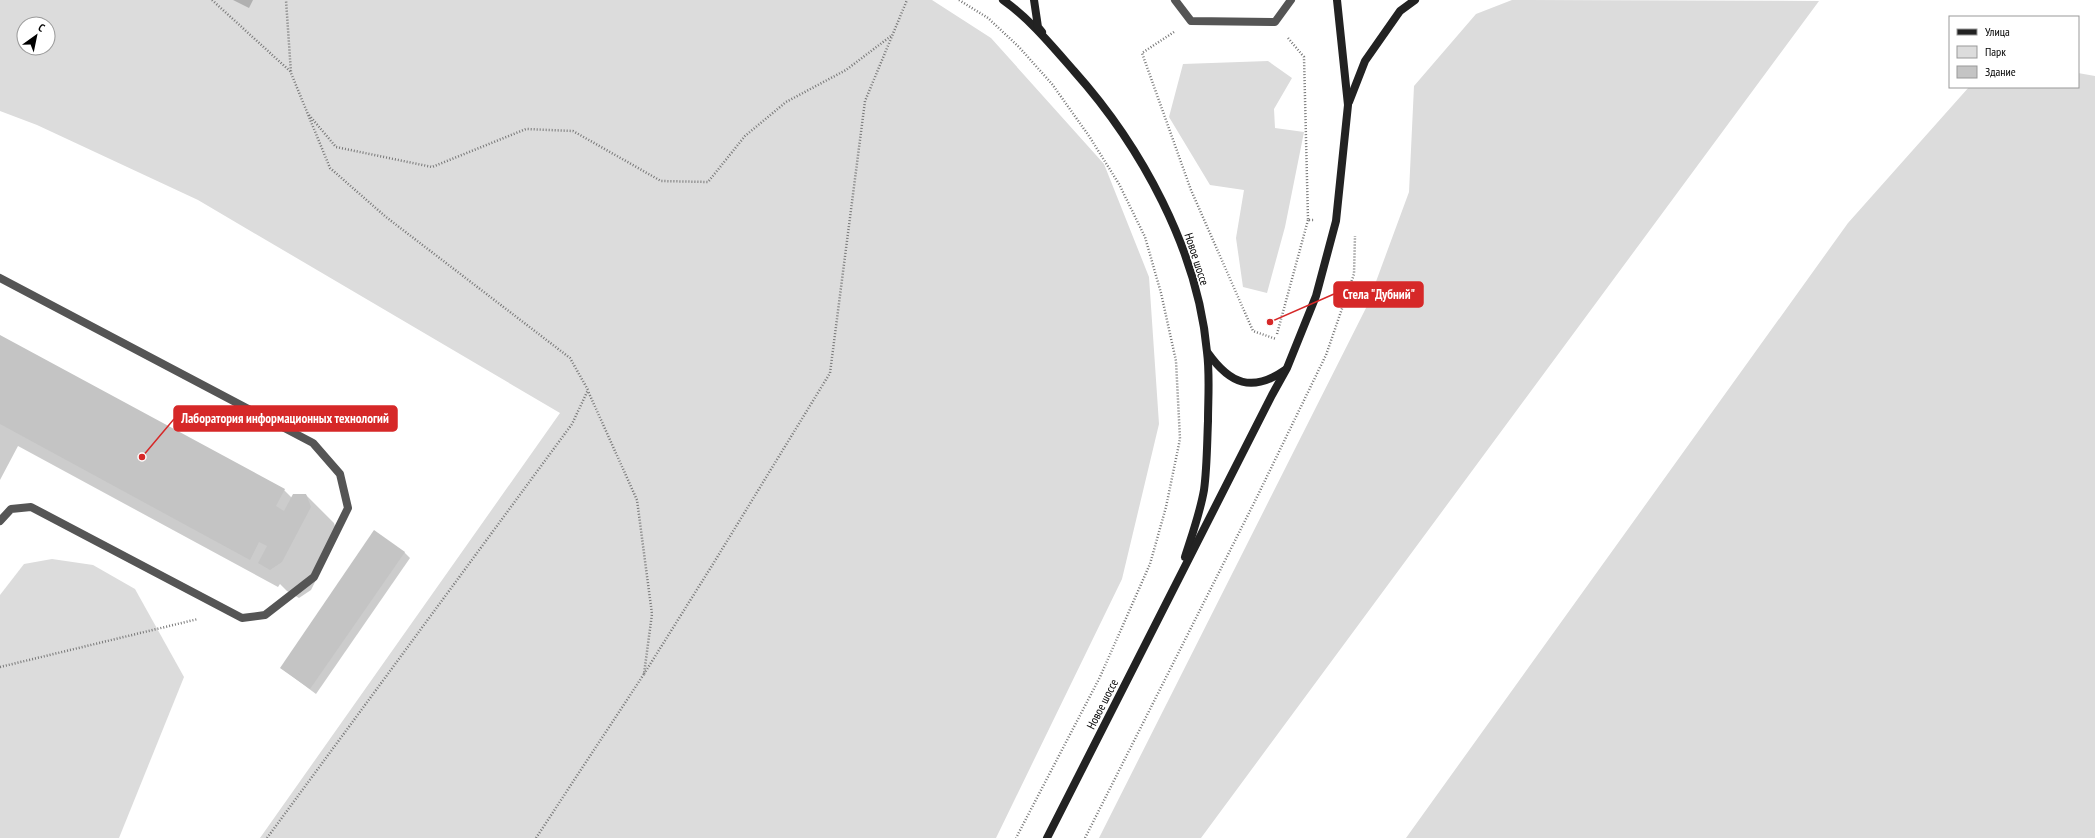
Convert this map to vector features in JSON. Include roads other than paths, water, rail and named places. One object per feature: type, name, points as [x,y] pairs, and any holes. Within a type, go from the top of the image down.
[{"type":"main road","name":"Новое шоссе","points":[[1003,0],[1026,19],[1050,44],[1106,108],[1125,135],[1161,198],[1175,230],[1189,269],[1199,307],[1207,352],[1207,451],[1204,490],[1198,519],[1178,580]]},
{"type":"main road","points":[[1034,0],[1038,27],[1050,44]]},
{"type":"main road","name":"Новое шоссе","points":[[1048,838],[1287,368],[1316,296],[1336,221],[1348,105],[1337,0]]},
{"type":"main road","name":"Новое шоссе","points":[[1348,105],[1365,61],[1400,11],[1415,0]]},
{"type":"main road","points":[[1207,352],[1215,364],[1233,379],[1255,384],[1272,379],[1287,368]]},
{"type":"lane","points":[[1175,0],[1191,21],[1276,22],[1291,0]]},
{"type":"lane","points":[[0,278],[312,442],[340,474],[348,508],[314,577],[265,615],[242,618],[31,507],[11,509],[0,521]]},
{"type":"place","name":"Стела \"Дубний\"","points":[[1270,322]]},
{"type":"place","name":"Лаборатория информационных технологий","points":[[142,457]]}]
